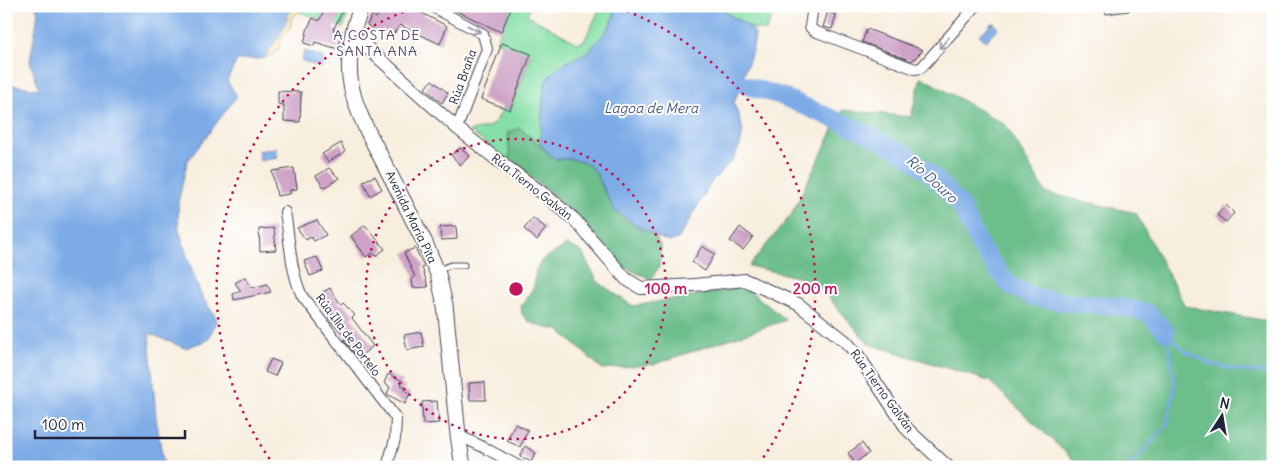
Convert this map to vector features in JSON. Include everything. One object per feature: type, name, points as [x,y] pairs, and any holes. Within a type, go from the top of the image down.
[{"type":"main road","name":"Avenida María Pita","points":[[363,6],[358,13],[352,34],[348,60],[352,92],[358,111],[425,243],[437,271],[445,305],[463,467]]},
{"type":"street","name":"Rúa Braña","points":[[431,6],[483,34],[487,48],[457,128]]},
{"type":"street","points":[[813,6],[810,27],[814,32],[915,69],[921,68],[976,6]]},
{"type":"street","name":"Rúa Tierno Galván","points":[[352,34],[457,128],[574,219],[626,279],[641,288],[745,280],[798,304],[845,341],[857,354],[907,429],[948,467]]},
{"type":"street","name":"Rúa Illa de Portelo","points":[[285,212],[291,261],[302,296],[396,418],[395,439],[387,467]]},
{"type":"street","points":[[458,435],[520,467]]},
{"type":"lane","points":[[437,271],[448,266],[464,266]]},
{"type":"green space","points":[[301,6],[350,6],[343,28],[300,12]]},
{"type":"green space","points":[[512,6],[531,6],[527,15],[577,43],[584,41],[601,6],[615,6],[610,25],[599,41],[583,55],[561,65],[541,134],[540,145],[520,128],[509,132],[510,161],[469,131],[482,129],[494,123],[503,107],[510,110],[531,55],[496,41]]},
{"type":"green space","points":[[716,6],[776,6],[766,31],[751,28]]},
{"type":"green space","points":[[921,77],[1006,125],[1046,193],[1136,213],[1185,306],[1273,322],[1273,467],[1081,467],[989,381],[869,344],[814,281],[749,266],[791,215],[843,110],[911,117]]},
{"type":"green space","points":[[520,128],[555,159],[572,159],[588,164],[596,173],[605,193],[634,224],[655,235],[661,248],[659,267],[651,279],[614,263],[558,199],[510,161],[508,132]]},
{"type":"green space","points":[[567,245],[581,251],[598,282],[633,306],[745,287],[786,320],[655,364],[602,369],[559,330],[542,327],[528,321],[522,314],[521,306],[534,287],[536,270],[541,261]]},
{"type":"sand","points":[[272,6],[301,6],[300,12],[292,17],[290,29],[282,38],[276,52],[266,58],[255,59]]},
{"type":"water","points":[[36,6],[292,6],[281,33],[264,58],[237,60],[227,81],[237,96],[187,162],[178,203],[179,230],[201,295],[217,319],[208,340],[185,348],[149,333],[156,418],[164,467],[6,467],[6,84],[39,89],[30,61],[38,14]]},
{"type":"water","name":"Lagoa de Mera","points":[[615,6],[716,6],[751,28],[755,34],[753,48],[734,103],[743,130],[740,145],[732,161],[712,181],[679,238],[670,242],[634,224],[614,210],[596,173],[588,164],[572,159],[555,159],[540,145],[544,85],[550,75],[561,65],[589,51],[609,28],[614,17]]},
{"type":"water","points":[[994,23],[998,29],[986,41],[979,35],[990,24]]},
{"type":"water","points":[[305,51],[324,58],[321,68],[301,60]]},
{"type":"water","points":[[276,148],[278,158],[260,161],[258,151]]},
{"type":"building","points":[[331,6],[345,6],[333,30],[342,31],[338,49],[315,42],[314,46],[304,43],[308,27],[313,18],[319,21],[325,9],[328,11]]},
{"type":"building","points":[[382,6],[408,6],[447,26],[440,44],[400,25],[392,36],[381,29],[379,33],[367,25],[372,15],[376,18]]},
{"type":"building","points":[[446,6],[512,6],[501,32]]},
{"type":"building","points":[[1104,6],[1129,6],[1129,11],[1106,14]]},
{"type":"building","points":[[828,11],[836,15],[832,29],[823,27]]},
{"type":"building","points":[[867,29],[923,50],[912,61],[862,42]]},
{"type":"building","points":[[502,43],[531,54],[510,110],[481,99]]},
{"type":"building","points":[[432,80],[448,93],[442,103],[425,88]]},
{"type":"building","points":[[278,91],[301,92],[300,122],[284,121],[284,105],[278,104]]},
{"type":"building","points":[[341,143],[345,152],[328,162],[322,154]]},
{"type":"building","points":[[460,148],[470,156],[460,165],[451,155]]},
{"type":"building","points":[[294,168],[297,189],[290,190],[290,194],[277,196],[272,171]]},
{"type":"building","points":[[329,168],[339,178],[324,188],[316,176]]},
{"type":"building","points":[[375,176],[382,189],[370,196],[363,181]]},
{"type":"building","points":[[1226,205],[1234,213],[1226,222],[1217,215]]},
{"type":"building","points":[[533,218],[546,228],[537,240],[524,229]]},
{"type":"building","points":[[317,220],[326,235],[314,241],[311,237],[306,240],[297,228]]},
{"type":"building","points":[[365,225],[385,249],[376,256],[372,253],[366,257],[351,236]]},
{"type":"building","points":[[456,226],[457,239],[441,240],[440,227]]},
{"type":"building","points":[[740,227],[753,237],[743,250],[730,241]]},
{"type":"building","points":[[274,228],[276,250],[260,251],[259,229]]},
{"type":"building","points":[[702,246],[715,254],[705,271],[692,262]]},
{"type":"building","points":[[415,248],[424,266],[422,267],[428,287],[413,288],[412,278],[415,277],[404,253]]},
{"type":"building","points":[[317,257],[323,271],[310,276],[304,261]]},
{"type":"building","points":[[245,277],[252,288],[267,284],[271,292],[234,300],[233,294],[241,291],[235,283]]},
{"type":"building","points":[[330,288],[341,305],[343,303],[355,315],[352,318],[373,346],[358,358],[344,340],[347,338],[328,318],[332,314],[320,294]]},
{"type":"building","points":[[421,332],[424,347],[407,350],[404,335]]},
{"type":"building","points":[[271,359],[281,363],[275,376],[265,372]]},
{"type":"building","points":[[388,374],[403,381],[401,385],[406,387],[404,390],[410,393],[405,404],[387,394],[390,387],[384,383]]},
{"type":"building","points":[[485,382],[486,400],[470,400],[469,383]]},
{"type":"building","points":[[437,401],[439,423],[423,424],[422,402]]},
{"type":"building","points":[[515,424],[528,430],[520,447],[507,441]]},
{"type":"building","points":[[862,443],[869,453],[855,463],[848,453]]},
{"type":"building","points":[[525,446],[536,453],[531,462],[520,456]]},
{"type":"waterway","name":"Río Douro","points":[[719,73],[741,84],[781,96],[861,131],[907,155],[934,177],[960,205],[980,247],[1009,285],[1032,297],[1073,303],[1119,306],[1147,313],[1166,332]]},
{"type":"waterway","points":[[1166,332],[1184,350],[1210,364],[1243,371],[1273,373]]},
{"type":"waterway","name":"Río Douro","points":[[1129,467],[1167,425],[1175,384],[1166,332]]},
{"type":"district","name":"A COSTA DE SANTA ANA","points":[[377,43]]}]
